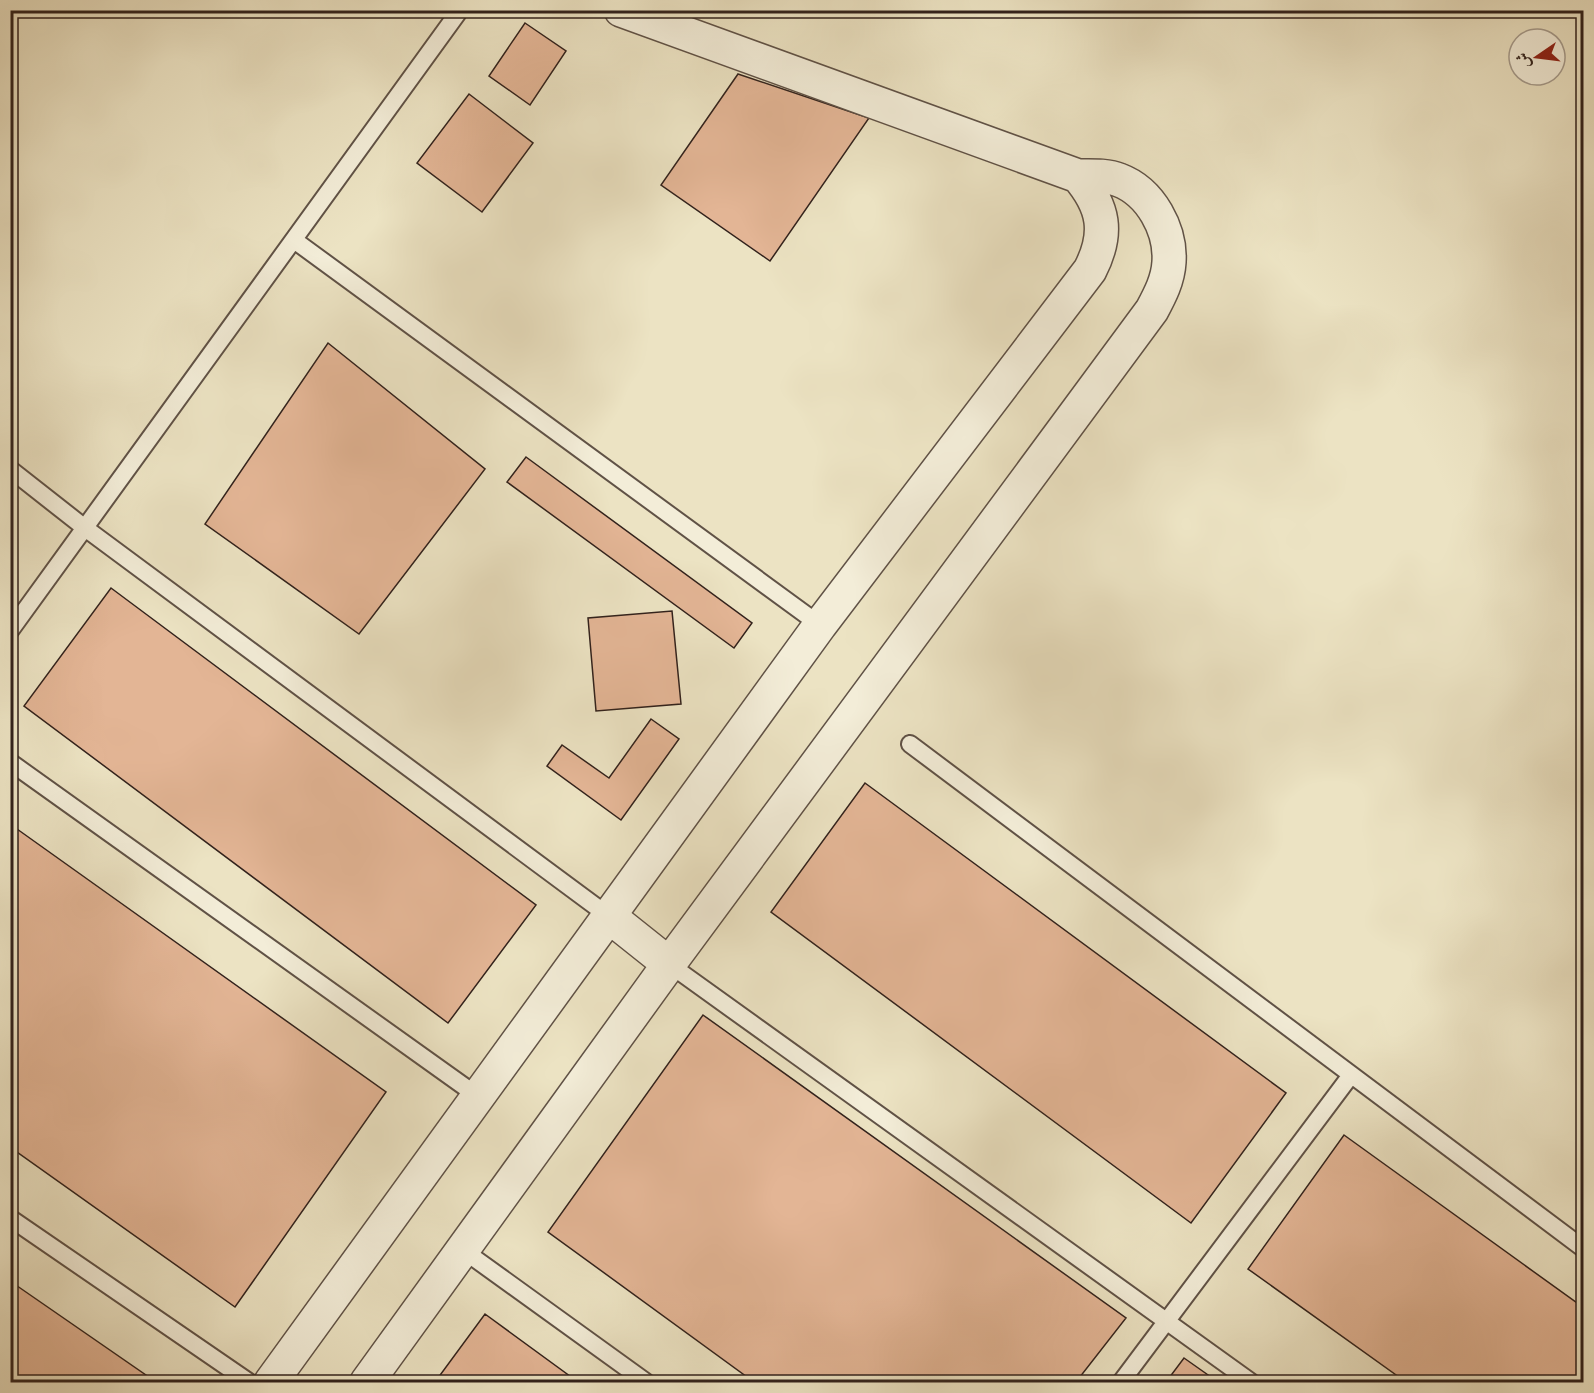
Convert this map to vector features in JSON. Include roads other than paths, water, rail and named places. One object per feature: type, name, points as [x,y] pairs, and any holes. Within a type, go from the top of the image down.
[{"type":"street","points":[[367,1383],[669,964],[1152,310],[1164,288],[1169,263],[1167,237],[1158,214],[1141,194],[1120,180],[1078,176],[621,10]]},
{"type":"street","points":[[271,1383],[820,626],[1090,270],[1098,256],[1102,224],[1099,207],[1092,192],[1078,176]]},
{"type":"street","points":[[610,917],[669,964]]},
{"type":"lane","points":[[10,631],[460,10]]},
{"type":"lane","points":[[294,240],[820,626]]},
{"type":"lane","points":[[10,469],[85,528],[610,917]]},
{"type":"lane","points":[[910,744],[1584,1249]]},
{"type":"lane","points":[[10,762],[479,1096]]},
{"type":"lane","points":[[669,964],[1251,1383]]},
{"type":"lane","points":[[1121,1383],[1351,1075]]},
{"type":"lane","points":[[10,1218],[249,1383]]},
{"type":"lane","points":[[463,1250],[646,1383]]}]
